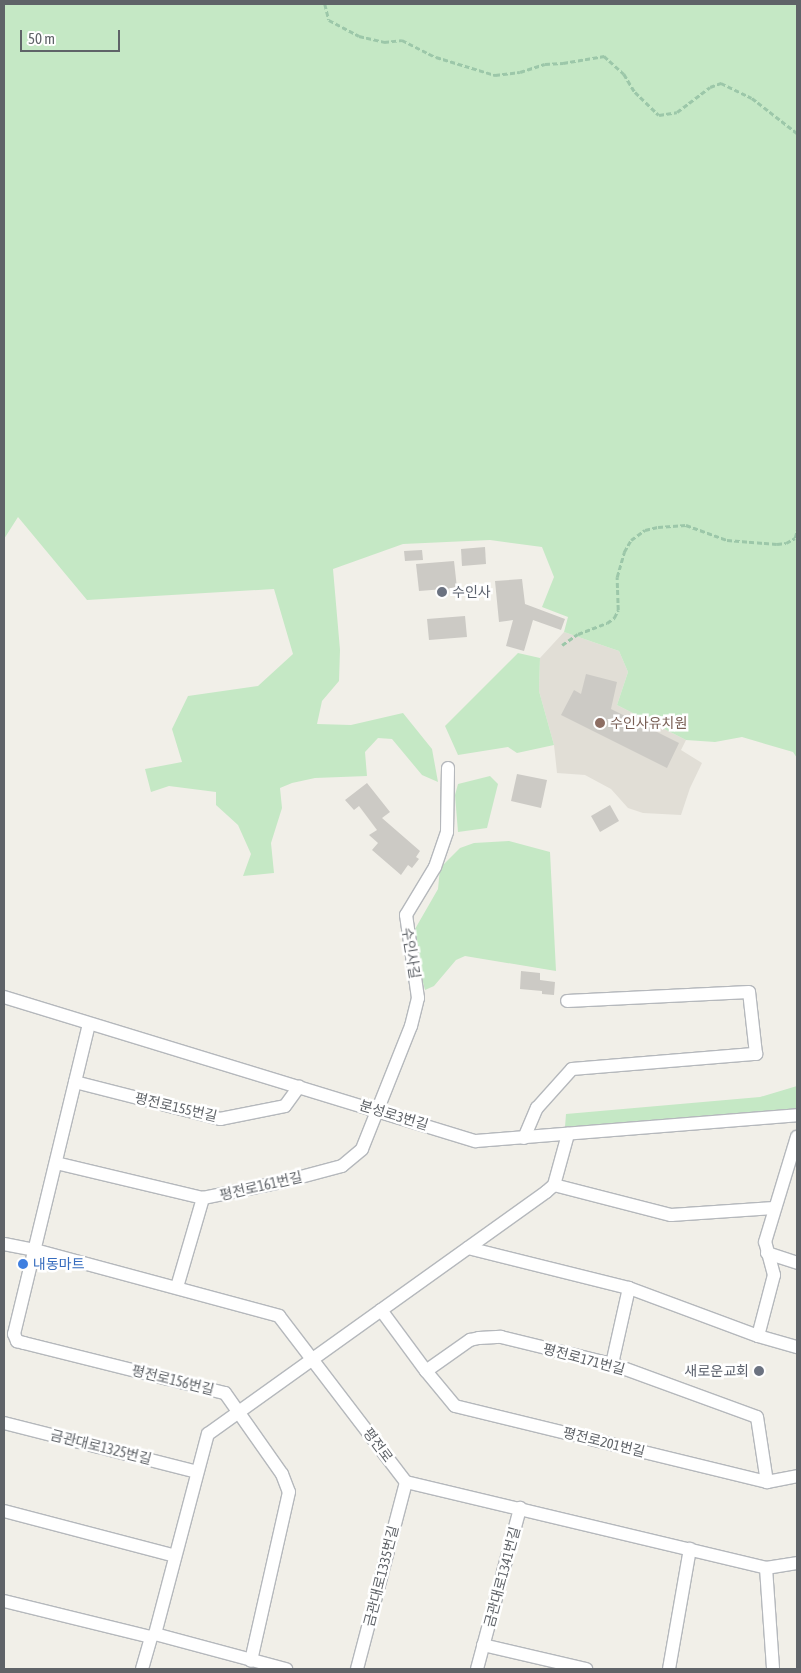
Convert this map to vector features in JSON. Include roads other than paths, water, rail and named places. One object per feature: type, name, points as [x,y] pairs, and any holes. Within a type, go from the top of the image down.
[{"type":"street","name":"수인사길","points":[[377,1110],[411,1026],[418,998],[406,915],[436,867],[447,832],[448,768]]},
{"type":"street","points":[[524,1138],[537,1108],[572,1069],[756,1054],[749,992],[568,1001]]},
{"type":"street","name":"분성로3번길","points":[[4,997],[476,1141],[797,1115]]},
{"type":"street","points":[[35,1250],[89,1024]]},
{"type":"street","name":"평전로155번길","points":[[75,1082],[220,1118],[285,1106],[298,1087]]},
{"type":"street","name":"평전로161번길","points":[[177,1287],[203,1198],[282,1182],[342,1166],[362,1149],[377,1110]]},
{"type":"street","points":[[142,1669],[153,1636],[208,1434],[554,1185],[568,1134]]},
{"type":"street","points":[[758,1336],[774,1275],[764,1242],[774,1208],[795,1152],[797,1137]]},
{"type":"street","points":[[56,1162],[203,1198]]},
{"type":"street","points":[[554,1185],[671,1215],[774,1208]]},
{"type":"street","name":"평전로","points":[[4,1244],[35,1250],[177,1287],[279,1316],[406,1482]]},
{"type":"street","points":[[468,1248],[629,1288],[758,1336],[797,1347]]},
{"type":"street","name":"평전로156번길","points":[[35,1250],[15,1328],[17,1340],[225,1393],[282,1474],[289,1492],[250,1661]]},
{"type":"street","points":[[767,1253],[797,1263]]},
{"type":"street","points":[[612,1364],[629,1288]]},
{"type":"street","points":[[381,1310],[426,1372]]},
{"type":"street","name":"평전로171번길","points":[[426,1372],[470,1340],[479,1338],[501,1338],[612,1364],[757,1417],[767,1482]]},
{"type":"street","name":"평전로201번길","points":[[426,1372],[455,1406],[767,1482],[797,1476]]},
{"type":"street","name":"금관대로1325번길","points":[[4,1423],[197,1472]]},
{"type":"street","points":[[406,1482],[690,1548],[766,1568],[797,1562]]},
{"type":"street","name":"금관대로1335번길","points":[[357,1669],[406,1482]]},
{"type":"street","name":"금관대로1341번길","points":[[477,1669],[520,1508]]},
{"type":"street","points":[[4,1511],[175,1556]]},
{"type":"street","points":[[669,1669],[690,1548]]},
{"type":"street","points":[[766,1568],[773,1669]]},
{"type":"street","points":[[4,1601],[286,1669]]},
{"type":"street","name":"금관대로1341번길","points":[[483,1646],[586,1669]]},
{"type":"place","name":"수인사","points":[[442,592]]},
{"type":"place","name":"수인사유치원","points":[[600,723]]},
{"type":"place","name":"내동마트","points":[[23,1264]]},
{"type":"place","name":"새로운교회","points":[[759,1371]]}]
